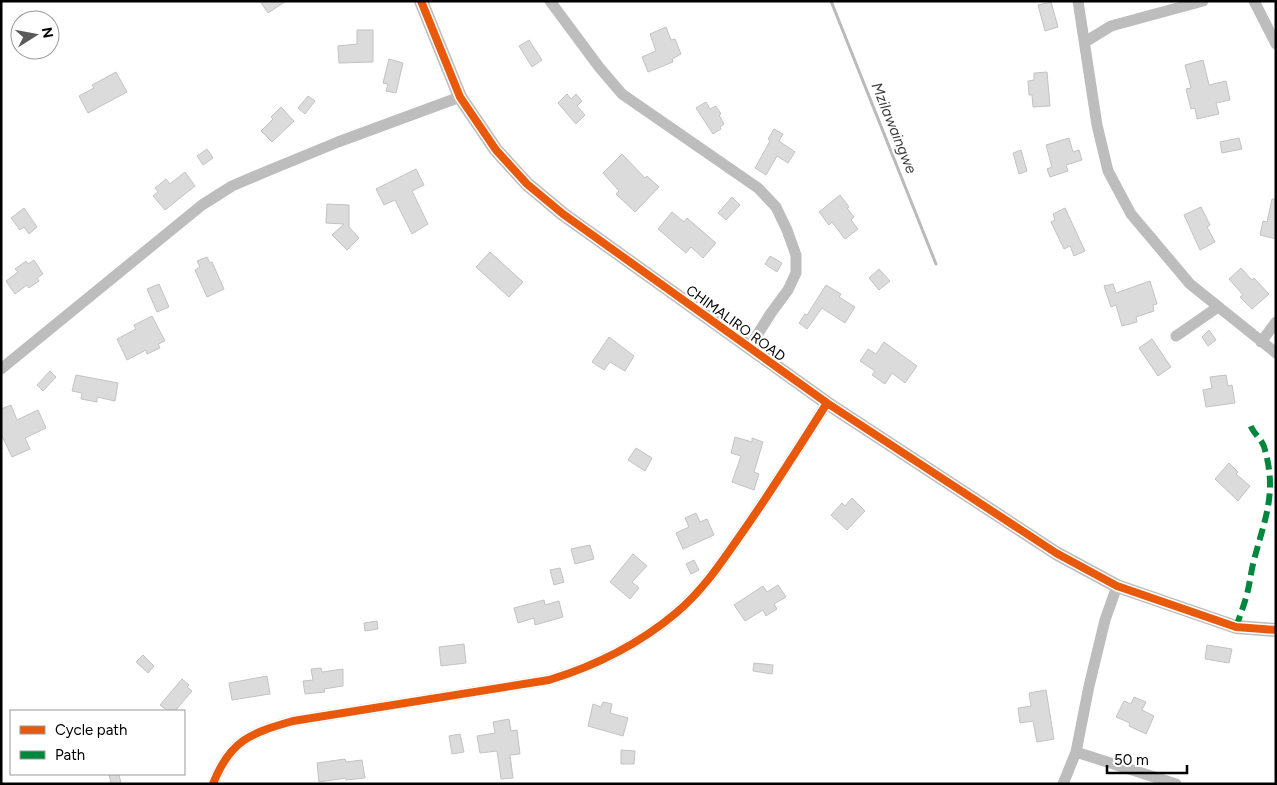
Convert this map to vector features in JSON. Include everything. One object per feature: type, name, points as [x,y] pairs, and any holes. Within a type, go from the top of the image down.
[{"type":"street","name":"CHIMALIRO ROAD","points":[[421,1],[460,97],[496,150],[527,184],[563,214],[827,403],[1056,553],[1117,586],[1236,627],[1276,630]]},
{"type":"street","points":[[550,1],[599,67],[622,94],[758,188],[776,208],[787,230],[796,255],[796,273],[788,290],[749,348]]},
{"type":"street","points":[[1078,1],[1097,125],[1108,171],[1131,214],[1190,284],[1276,354]]},
{"type":"street","points":[[1085,42],[1111,26],[1203,1]]},
{"type":"street","points":[[1254,1],[1276,44]]},
{"type":"street","points":[[1,369],[202,205],[232,186],[338,142],[460,97]]},
{"type":"street","points":[[1176,336],[1218,307]]},
{"type":"street","points":[[1261,342],[1276,322]]},
{"type":"street","points":[[213,784],[218,771],[236,745],[261,730],[294,721],[549,680],[596,663],[628,645],[677,612],[707,582],[759,509],[827,403]]},
{"type":"street","points":[[1063,784],[1076,752],[1089,686],[1103,630],[1117,586]]},
{"type":"street","points":[[1076,752],[1176,784]]},
{"type":"building","points":[[260,1],[286,1],[268,13]]},
{"type":"building","points":[[1051,2],[1058,27],[1045,31],[1038,5]]},
{"type":"building","points":[[666,27],[671,40],[675,39],[681,54],[672,59],[673,62],[648,72],[642,57],[656,51],[650,34]]},
{"type":"building","points":[[357,30],[373,30],[373,62],[339,63],[338,46],[357,44]]},
{"type":"building","points":[[529,40],[542,60],[532,67],[519,46]]},
{"type":"building","points":[[389,59],[403,63],[396,93],[386,91],[388,84],[383,83]]},
{"type":"building","points":[[1203,60],[1209,85],[1226,81],[1230,100],[1216,103],[1219,114],[1197,119],[1195,108],[1191,109],[1186,89],[1191,88],[1185,65]]},
{"type":"building","points":[[116,72],[127,92],[88,113],[79,96],[94,88],[92,85]]},
{"type":"building","points":[[1047,72],[1050,106],[1033,107],[1032,95],[1029,95],[1028,81],[1034,80],[1034,73]]},
{"type":"building","points":[[567,94],[571,99],[576,94],[582,101],[577,106],[585,115],[576,124],[558,103]]},
{"type":"building","points":[[308,96],[315,101],[305,114],[298,108]]},
{"type":"building","points":[[706,102],[710,109],[716,106],[724,124],[720,127],[721,129],[713,134],[696,108]]},
{"type":"building","points":[[281,107],[294,121],[272,142],[261,131],[273,119],[271,117]]},
{"type":"building","points":[[774,129],[783,134],[779,141],[795,152],[788,163],[777,156],[766,175],[755,168],[770,141],[768,139]]},
{"type":"building","points":[[1069,138],[1073,152],[1079,150],[1082,160],[1066,165],[1068,171],[1050,177],[1047,169],[1052,167],[1046,145]]},
{"type":"building","points":[[1239,138],[1242,149],[1222,153],[1220,142]]},
{"type":"building","points":[[207,149],[213,158],[203,165],[197,156]]},
{"type":"building","points":[[1021,150],[1027,171],[1019,174],[1013,153]]},
{"type":"building","points":[[622,154],[645,178],[647,176],[659,187],[635,212],[616,194],[619,191],[603,173]]},
{"type":"building","points":[[416,169],[424,185],[412,191],[428,224],[412,234],[395,200],[384,205],[376,189]]},
{"type":"building","points":[[185,172],[195,186],[165,210],[153,196],[158,192],[155,188],[166,179],[170,184]]},
{"type":"building","points":[[840,195],[849,207],[847,208],[854,217],[851,220],[858,229],[845,239],[832,222],[829,225],[819,212]]},
{"type":"building","points":[[732,197],[740,205],[726,220],[718,213]]},
{"type":"building","points":[[1272,199],[1276,199],[1276,239],[1260,235],[1263,221],[1267,222]]},
{"type":"building","points":[[327,204],[349,205],[349,227],[359,238],[347,250],[332,235],[344,224],[326,223]]},
{"type":"building","points":[[1201,207],[1210,225],[1207,227],[1215,242],[1200,250],[1184,215]]},
{"type":"building","points":[[24,208],[37,227],[29,234],[24,227],[20,230],[11,218]]},
{"type":"building","points":[[1065,208],[1085,251],[1074,256],[1070,246],[1064,249],[1051,222],[1055,220],[1053,214]]},
{"type":"building","points":[[672,212],[684,222],[687,218],[716,243],[703,258],[691,247],[686,253],[658,229]]},
{"type":"building","points":[[490,252],[523,282],[509,297],[476,267]]},
{"type":"building","points":[[770,256],[782,263],[777,272],[765,264]]},
{"type":"building","points":[[207,257],[210,263],[212,262],[224,289],[207,297],[195,270],[200,267],[197,261]]},
{"type":"building","points":[[34,260],[43,274],[37,278],[39,281],[29,288],[27,285],[15,294],[6,281],[18,272],[15,269],[26,261],[28,264]]},
{"type":"building","points":[[1241,268],[1252,280],[1254,278],[1269,294],[1252,309],[1240,297],[1243,295],[1229,279]]},
{"type":"building","points":[[879,269],[890,281],[879,290],[869,278]]},
{"type":"building","points":[[1150,281],[1157,304],[1153,305],[1154,311],[1136,317],[1137,322],[1122,326],[1116,305],[1111,307],[1104,286],[1113,284],[1116,293]]},
{"type":"building","points":[[159,284],[169,307],[157,312],[147,289]]},
{"type":"building","points":[[826,285],[841,294],[839,297],[855,307],[845,323],[822,308],[807,329],[799,323],[805,314],[807,315]]},
{"type":"building","points":[[152,316],[165,341],[158,344],[160,348],[147,354],[146,350],[127,360],[117,339],[136,329],[134,325]]},
{"type":"building","points":[[1209,330],[1216,340],[1208,346],[1202,337]]},
{"type":"building","points":[[609,337],[634,356],[625,371],[610,362],[604,370],[592,362]]},
{"type":"building","points":[[1152,339],[1171,367],[1158,376],[1139,348]]},
{"type":"building","points":[[884,342],[917,366],[905,383],[892,373],[885,384],[872,375],[875,371],[860,361],[868,349],[876,354]]},
{"type":"building","points":[[50,371],[56,377],[43,391],[37,385]]},
{"type":"building","points":[[76,375],[118,383],[115,401],[97,397],[97,402],[81,399],[82,393],[72,391]]},
{"type":"building","points":[[1226,375],[1228,386],[1232,385],[1235,403],[1206,407],[1203,390],[1212,388],[1210,377]]},
{"type":"building","points":[[11,405],[17,420],[38,410],[46,428],[25,438],[30,449],[12,457],[1,434],[1,409]]},
{"type":"building","points":[[735,437],[752,442],[752,438],[763,442],[754,472],[759,474],[754,490],[732,482],[741,456],[731,453]]},
{"type":"building","points":[[636,448],[652,458],[645,471],[628,460]]},
{"type":"building","points":[[1229,463],[1238,472],[1236,474],[1250,486],[1238,501],[1215,479]]},
{"type":"building","points":[[852,498],[865,511],[847,530],[831,515],[842,503],[845,506]]},
{"type":"building","points":[[696,513],[700,522],[707,519],[714,535],[683,549],[676,533],[689,527],[685,518]]},
{"type":"building","points":[[590,545],[594,559],[575,564],[571,549]]},
{"type":"building","points":[[633,554],[647,566],[632,582],[639,588],[630,599],[610,582]]},
{"type":"building","points":[[694,560],[699,570],[691,574],[686,564]]},
{"type":"building","points":[[560,568],[564,582],[554,585],[550,570]]},
{"type":"building","points":[[778,585],[786,597],[774,604],[777,609],[766,616],[763,610],[745,621],[734,605],[763,586],[767,592]]},
{"type":"building","points":[[544,600],[545,605],[559,601],[563,617],[535,625],[534,618],[518,623],[514,608]]},
{"type":"building","points":[[377,621],[378,629],[365,631],[364,623]]},
{"type":"building","points":[[464,644],[466,663],[441,666],[439,647]]},
{"type":"building","points":[[1207,645],[1232,649],[1229,663],[1205,659]]},
{"type":"building","points":[[143,655],[154,666],[148,673],[136,662]]},
{"type":"building","points":[[754,663],[773,665],[772,674],[753,671]]},
{"type":"building","points":[[321,668],[322,672],[343,669],[343,686],[324,689],[325,692],[305,694],[303,681],[313,680],[311,669]]},
{"type":"building","points":[[267,676],[270,694],[232,700],[229,683]]},
{"type":"building","points":[[182,679],[189,685],[187,687],[192,691],[176,710],[167,710],[160,705]]},
{"type":"building","points":[[1046,690],[1054,739],[1037,742],[1033,721],[1020,723],[1018,708],[1031,706],[1029,693]]},
{"type":"building","points":[[1134,697],[1146,702],[1142,710],[1154,716],[1146,734],[1129,726],[1130,723],[1116,717],[1124,701],[1131,704]]},
{"type":"building","points":[[603,702],[612,704],[610,713],[628,718],[623,736],[588,726],[593,704],[601,707]]},
{"type":"building","points":[[509,719],[511,731],[517,730],[520,754],[510,755],[513,778],[501,779],[497,751],[480,753],[477,736],[495,733],[493,722]]},
{"type":"building","points":[[460,734],[464,752],[452,754],[449,736]]},
{"type":"building","points":[[621,750],[635,751],[634,764],[621,764]]},
{"type":"building","points":[[345,759],[346,762],[362,760],[365,778],[346,780],[346,778],[319,782],[317,763]]},
{"type":"building","points":[[109,775],[119,775],[121,784],[111,784]]},
{"type":"waterway","name":"Mzilawaingwe","points":[[831,1],[936,264]]},
{"type":"marked path","points":[[1236,627],[1247,594],[1270,493],[1270,480],[1264,446],[1250,424]]},
{"type":"cycle path","points":[[421,1],[460,97],[496,150],[527,184],[563,214],[827,403],[1056,553],[1117,586],[1236,627],[1276,630]]},
{"type":"cycle path","points":[[213,784],[227,757],[235,748],[244,740],[278,725],[549,680],[600,661],[647,635],[676,613],[709,578],[760,506],[827,403]]}]
